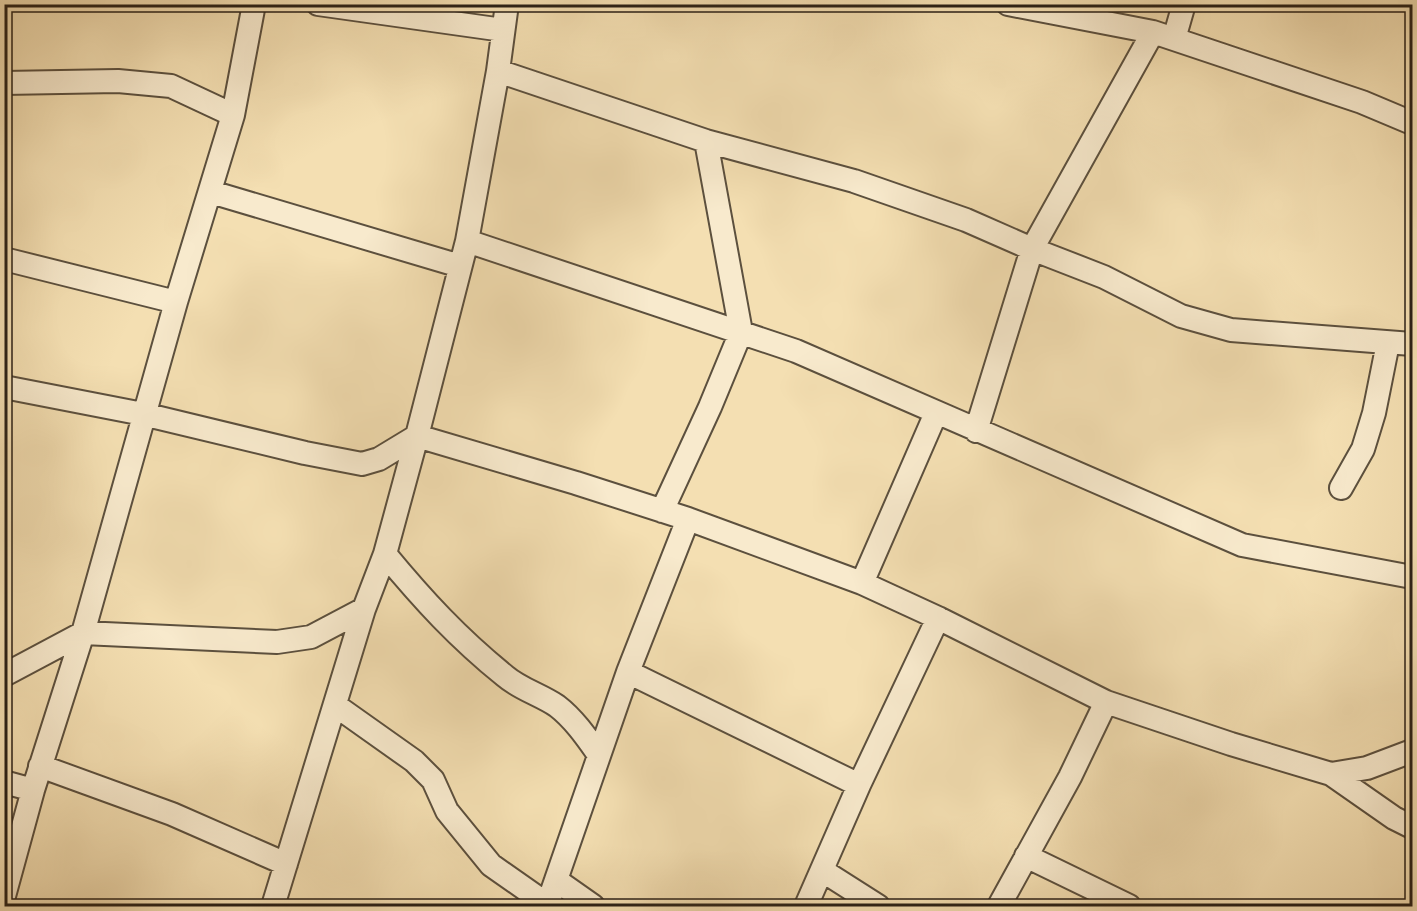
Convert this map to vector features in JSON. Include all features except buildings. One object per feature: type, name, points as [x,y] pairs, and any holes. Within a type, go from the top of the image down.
[{"type":"street","points":[[4,896],[40,766],[83,633],[143,414],[233,115],[254,4]]},
{"type":"street","points":[[318,4],[503,30]]},
{"type":"street","points":[[275,905],[364,609],[385,554],[417,436],[467,241],[498,71],[507,4]]},
{"type":"street","points":[[1008,4],[1040,8],[1164,35],[1362,102],[1413,123]]},
{"type":"street","points":[[976,431],[1032,249],[1184,4]]},
{"type":"street","points":[[498,71],[706,141],[854,181],[966,220],[1104,277],[1181,316],[1231,330],[1413,344]]},
{"type":"street","points":[[4,83],[118,81],[171,86],[233,115]]},
{"type":"street","points":[[662,511],[710,407],[741,332],[706,141]]},
{"type":"street","points":[[211,192],[460,266]]},
{"type":"street","points":[[467,241],[796,351],[1242,545],[1413,577]]},
{"type":"street","points":[[4,259],[176,302]]},
{"type":"street","points":[[1341,488],[1363,449],[1374,413],[1388,343]]},
{"type":"street","points":[[4,387],[143,414],[305,453],[362,464],[379,459],[417,436],[576,483],[688,519],[862,583],[938,618],[1106,702],[1330,774],[1394,818],[1413,827]]},
{"type":"street","points":[[862,583],[936,413]]},
{"type":"street","points":[[335,705],[414,761],[433,780],[447,811],[491,865],[548,906],[628,672],[688,519]]},
{"type":"street","points":[[385,554],[431,609],[475,652],[508,679],[557,706],[578,726],[599,755]]},
{"type":"street","points":[[4,675],[83,633],[277,642],[311,637],[364,609]]},
{"type":"street","points":[[806,906],[859,785],[938,618]]},
{"type":"street","points":[[628,672],[859,785]]},
{"type":"street","points":[[999,906],[1070,777],[1106,702]]},
{"type":"street","points":[[1330,774],[1367,768],[1413,751]]},
{"type":"street","points":[[40,766],[172,814],[286,864]]},
{"type":"street","points":[[4,782],[33,790]]},
{"type":"street","points":[[1026,856],[1057,869],[1129,906]]},
{"type":"street","points":[[823,871],[878,906]]},
{"type":"street","points":[[556,880],[593,906]]}]
